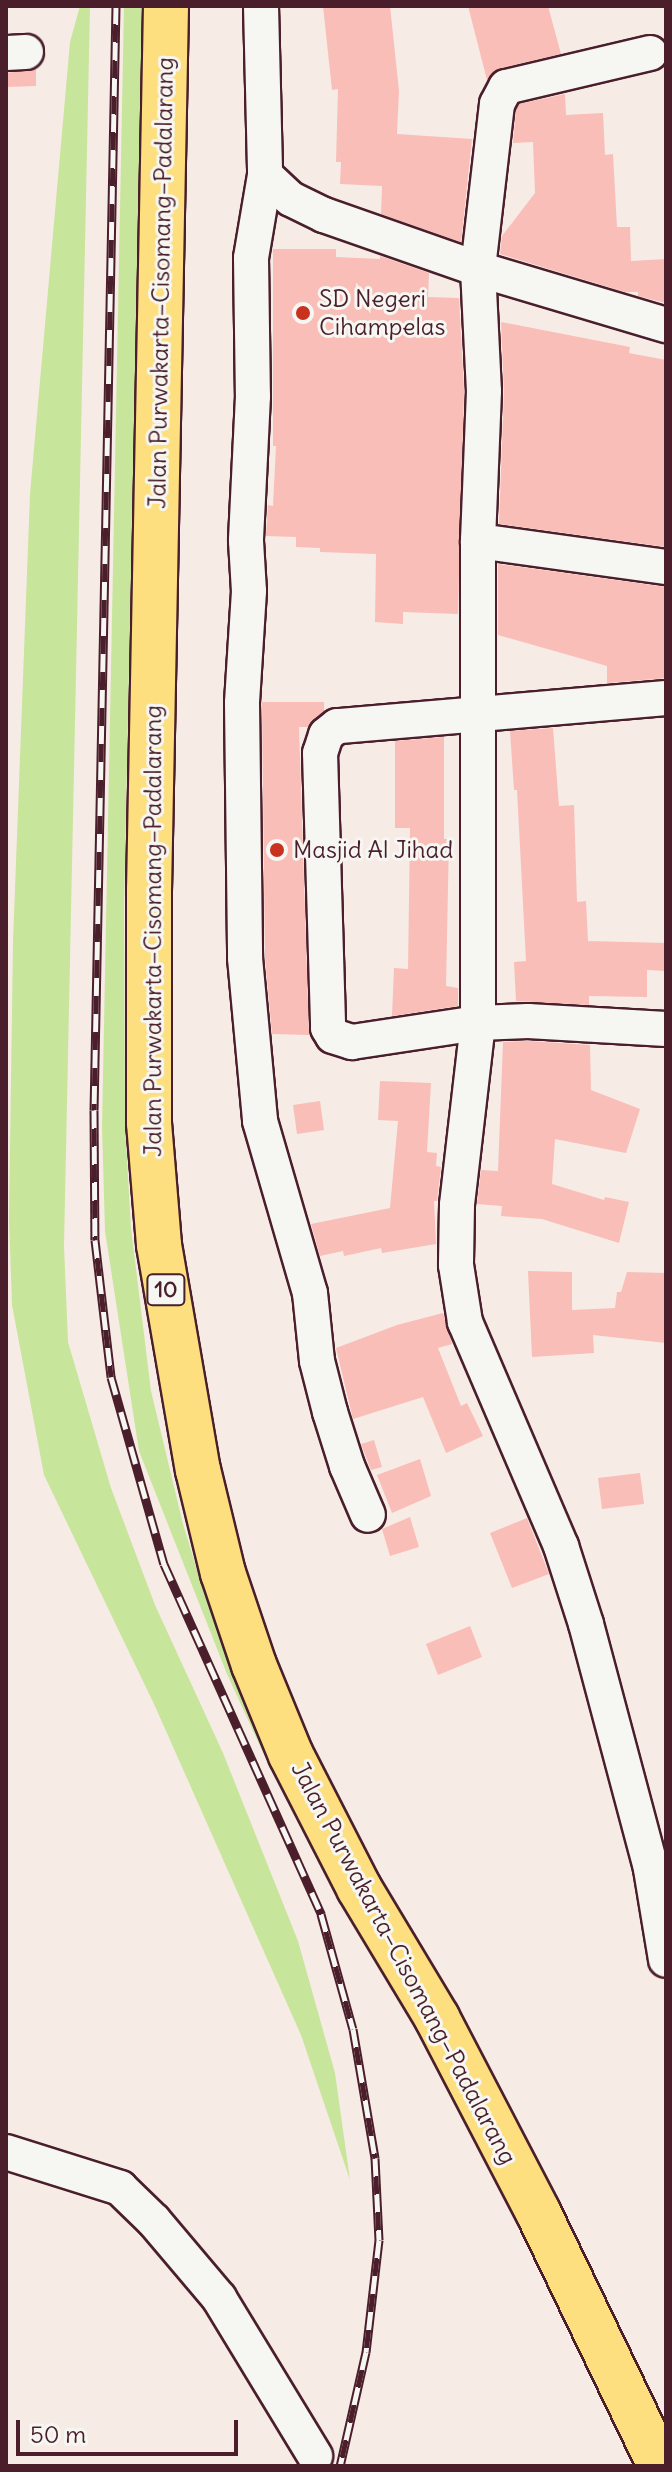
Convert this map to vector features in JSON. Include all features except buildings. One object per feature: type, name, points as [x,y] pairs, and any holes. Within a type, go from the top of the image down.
[{"type":"highway","name":"Jalan Purwakarta–Cisomang–Padalarang","points":[[166,6],[149,875],[149,1123],[159,1245],[198,1470],[223,1573],[254,1665],[291,1755],[359,1888],[459,2060],[538,2212],[660,2466]]},
{"type":"street","points":[[261,6],[265,175],[251,258],[253,396],[246,541],[249,591],[242,703],[245,958],[260,1121],[301,1255],[310,1293],[317,1361],[330,1412],[347,1466],[368,1515]]},
{"type":"street","points":[[650,53],[506,87],[501,94],[478,269],[484,391],[478,541],[478,1023],[457,1205],[459,1297],[465,1322],[561,1546],[582,1611],[651,1869],[666,1960]]},
{"type":"street","points":[[265,175],[291,199],[324,215],[478,269],[666,325]]},
{"type":"street","points":[[478,541],[666,567]]},
{"type":"street","points":[[666,698],[337,726],[326,735],[320,753],[328,1028],[333,1036],[352,1042],[478,1023],[571,1021],[666,1029]]},
{"type":"street","points":[[6,2152],[120,2188],[154,2221],[219,2298],[315,2456]]},
{"type":"green space","points":[[80,6],[90,6],[64,1246],[68,1342],[111,1488],[155,1605],[223,1753],[298,1941],[335,2073],[350,2180],[301,2035],[154,1704],[44,1475],[12,1305],[9,1219],[13,941],[30,494],[70,42]]},
{"type":"green space","points":[[124,6],[143,6],[124,907],[125,1125],[131,1228],[151,1391],[183,1524],[204,1593],[271,1756],[266,1759],[227,1674],[139,1451],[105,1231],[102,1127]]},
{"type":"railway","points":[[116,6],[94,1110],[95,1240],[111,1377],[164,1564],[321,1914],[353,2029],[375,2158],[379,2240],[366,2352],[340,2466]]},
{"type":"place","name":"SD Negeri Cihampelas","points":[[303,313]]},
{"type":"place","name":"Masjid Al Jihad","points":[[277,850]]}]
